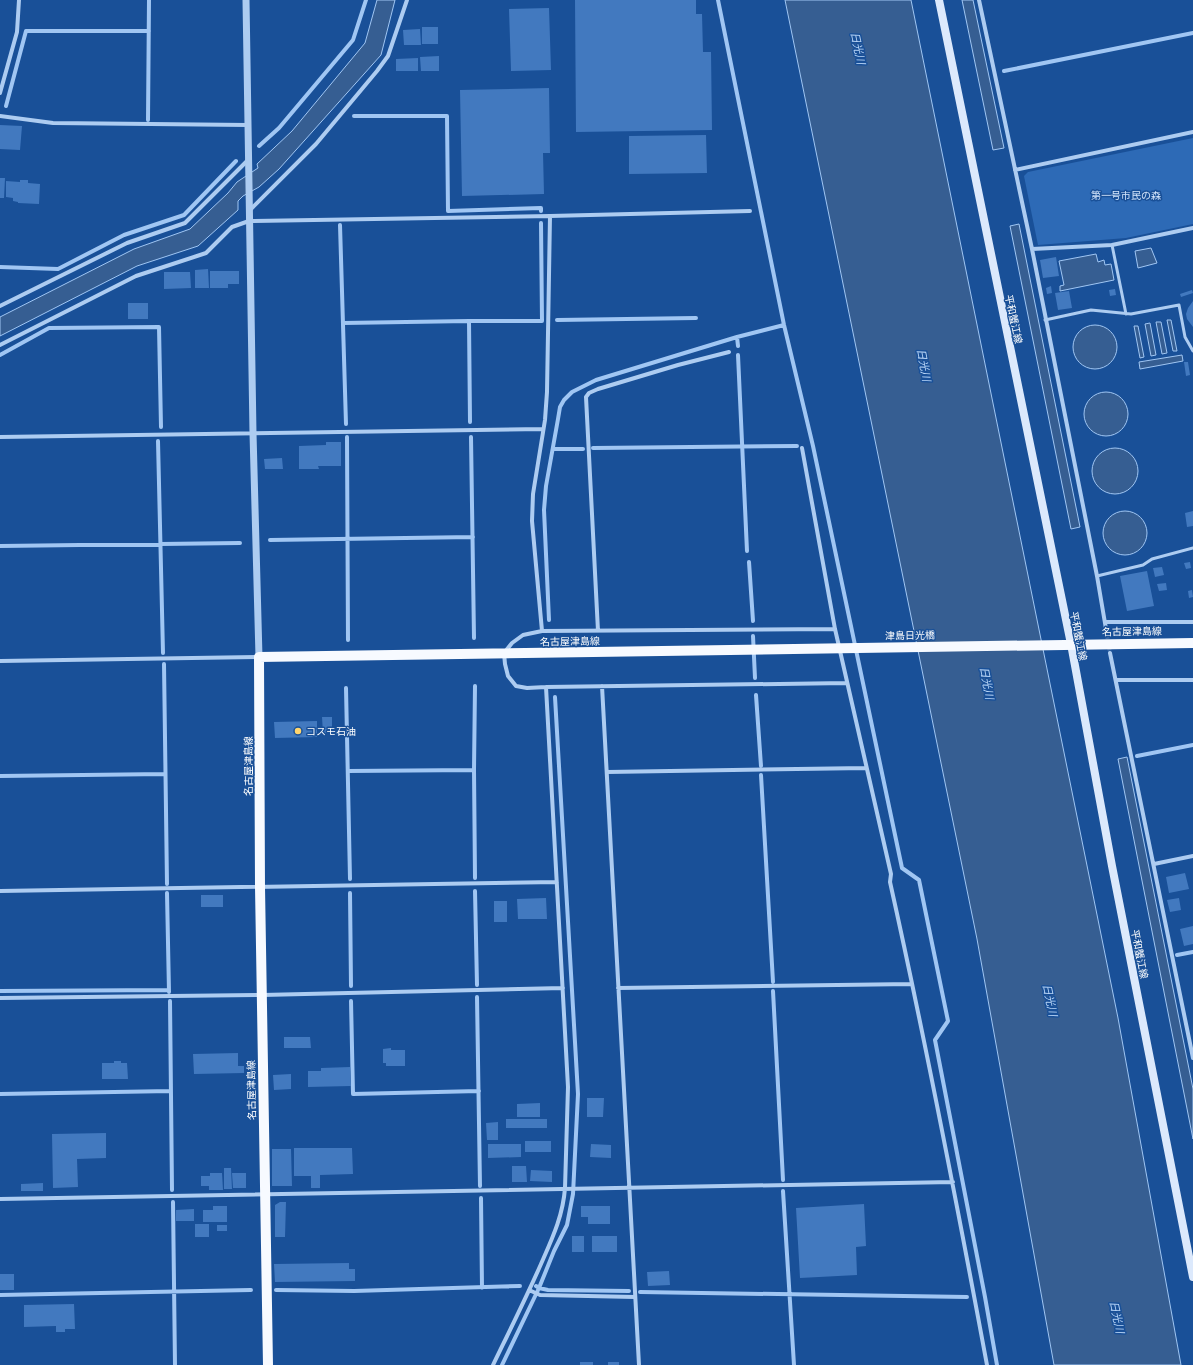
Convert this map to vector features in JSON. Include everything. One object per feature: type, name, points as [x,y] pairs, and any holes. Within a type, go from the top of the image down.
[{"type":"main road","name":"平和蟹江線","points":[[939,0],[1071,644],[1112,866],[1193,1277]]},
{"type":"main road","name":"名古屋津島線","points":[[1071,644],[1193,642]]},
{"type":"main road","name":"津島日光橋","points":[[749,650],[1071,644]]},
{"type":"main road","name":"名古屋津島線","points":[[268,1365],[260,887],[260,657],[749,650]]},
{"type":"street","points":[[0,93],[17,32],[19,0]]},
{"type":"street","points":[[0,661],[260,657],[253,433],[246,0]]},
{"type":"street","points":[[249,212],[316,144],[377,71],[388,56],[407,0]]},
{"type":"street","points":[[980,0],[1032,249],[1045,321],[1097,576],[1106,629]]},
{"type":"street","points":[[0,116],[53,123],[248,125]]},
{"type":"street","points":[[1015,170],[1193,132]]},
{"type":"street","points":[[0,306],[127,243],[185,223],[249,163]]},
{"type":"street","points":[[0,346],[136,276],[206,253],[232,227],[249,221],[750,211]]},
{"type":"street","points":[[542,631],[532,522],[533,494],[547,392],[550,216]]},
{"type":"street","points":[[1032,249],[1112,245],[1193,228]]},
{"type":"street","points":[[598,631],[586,397],[589,393],[598,389],[678,365],[729,352]]},
{"type":"street","points":[[0,437],[543,429]]},
{"type":"street","points":[[802,448],[835,629],[891,874],[890,882],[953,1182],[987,1365]]},
{"type":"street","points":[[1105,622],[1193,622]]},
{"type":"street","points":[[835,629],[542,631],[523,635],[512,643],[504,653],[508,676],[516,686],[527,688],[847,683]]},
{"type":"street","points":[[1110,653],[1193,1058]]},
{"type":"street","points":[[1116,680],[1193,680]]},
{"type":"street","points":[[602,686],[640,1365]]},
{"type":"street","points":[[493,1365],[556,1229],[564,1204],[566,1188],[568,1087],[546,687]]},
{"type":"street","points":[[607,772],[866,768]]},
{"type":"street","points":[[1154,864],[1193,856]]},
{"type":"street","points":[[0,891],[557,882]]},
{"type":"street","points":[[618,988],[912,984]]},
{"type":"street","points":[[0,998],[262,995],[562,988]]},
{"type":"street","points":[[0,1198],[265,1195],[566,1188],[953,1182]]},
{"type":"street","points":[[529,1290],[540,1295],[635,1297]]},
{"type":"lane","points":[[1112,245],[1126,314]]},
{"type":"lane","points":[[1045,321],[1091,310],[1131,314],[1179,305],[1186,337],[1193,351]]},
{"type":"lane","points":[[1097,576],[1143,565],[1152,559],[1193,548]]},
{"type":"green space","name":"第一号市民の森","points":[[1193,138],[1193,224],[1126,238],[1038,245],[1024,176],[1028,172]]},
{"type":"water","points":[[377,0],[395,0],[381,55],[279,169],[259,187],[243,196],[238,201],[238,210],[198,246],[137,266],[0,336],[0,317],[134,249],[190,229],[228,193],[237,182],[258,168],[257,164],[292,131],[365,43]]},
{"type":"water","name":"日光川","points":[[785,0],[911,0],[1118,1018],[1181,1365],[1054,1365],[977,939]]},
{"type":"water","points":[[962,0],[973,0],[1004,148],[993,150]]},
{"type":"water","points":[[1019,224],[1080,527],[1071,529],[1010,226]]},
{"type":"water","points":[[1151,248],[1157,263],[1138,268],[1135,251]]},
{"type":"water","points":[[1096,254],[1098,262],[1104,260],[1105,265],[1111,264],[1114,280],[1060,291],[1060,286],[1064,285],[1059,261]]},
{"type":"water","points":[[1167,320],[1171,320],[1177,351],[1173,351]]},
{"type":"water","points":[[1156,322],[1161,322],[1167,353],[1162,354]]},
{"type":"water","points":[[1150,323],[1156,355],[1151,356],[1145,324]]},
{"type":"water","points":[[1091,325],[1099,325],[1111,331],[1117,343],[1117,351],[1111,363],[1099,369],[1091,369],[1079,363],[1073,351],[1073,343],[1079,331]]},
{"type":"water","points":[[1134,326],[1138,326],[1144,357],[1140,358]]},
{"type":"water","points":[[1182,355],[1183,361],[1140,369],[1139,362]]},
{"type":"water","points":[[1102,392],[1110,392],[1115,393],[1122,398],[1127,405],[1127,423],[1122,430],[1115,435],[1102,436],[1094,433],[1087,426],[1084,418],[1084,410],[1087,402],[1094,395]]},
{"type":"water","points":[[1115,448],[1128,452],[1134,458],[1138,471],[1134,484],[1128,490],[1115,494],[1102,490],[1096,484],[1092,471],[1096,458],[1102,452]]},
{"type":"water","points":[[1121,511],[1129,511],[1141,517],[1147,529],[1147,537],[1141,549],[1129,555],[1121,555],[1109,549],[1103,537],[1103,529],[1109,517]]},
{"type":"water","points":[[1127,757],[1193,1089],[1193,1139],[1118,759]]},
{"type":"building","points":[[575,0],[696,0],[696,14],[702,14],[703,52],[711,52],[712,130],[576,132]]},
{"type":"building","points":[[549,8],[551,70],[511,71],[509,9]]},
{"type":"building","points":[[422,27],[438,27],[438,44],[422,44]]},
{"type":"building","points":[[420,29],[421,45],[404,45],[403,30]]},
{"type":"building","points":[[439,56],[439,71],[421,71],[420,57]]},
{"type":"building","points":[[418,58],[418,71],[396,71],[396,59]]},
{"type":"building","points":[[549,88],[550,153],[543,153],[544,194],[462,196],[460,90]]},
{"type":"building","points":[[0,125],[22,126],[20,150],[0,149]]},
{"type":"building","points":[[706,135],[707,173],[629,174],[629,136]]},
{"type":"building","points":[[0,178],[5,178],[4,198],[0,198]]},
{"type":"building","points":[[20,180],[28,180],[28,183],[40,184],[39,204],[18,203],[13,201],[13,198],[6,197],[6,181],[20,182]]},
{"type":"building","points":[[1056,257],[1059,276],[1043,278],[1040,260]]},
{"type":"building","points":[[208,269],[209,288],[195,288],[195,270]]},
{"type":"building","points":[[210,271],[239,271],[239,284],[228,284],[228,288],[210,288]]},
{"type":"building","points":[[164,272],[190,272],[191,288],[164,289]]},
{"type":"building","points":[[1051,286],[1052,293],[1047,294],[1046,288]]},
{"type":"building","points":[[1115,289],[1116,295],[1110,296],[1109,290]]},
{"type":"building","points":[[1192,290],[1193,293],[1181,297],[1180,294]]},
{"type":"building","points":[[1069,291],[1072,308],[1058,310],[1055,293]]},
{"type":"building","points":[[1193,301],[1193,327],[1187,319],[1186,314]]},
{"type":"building","points":[[128,303],[148,303],[148,319],[128,319]]},
{"type":"building","points":[[1184,362],[1188,362],[1190,375],[1186,376]]},
{"type":"building","points":[[326,442],[341,442],[341,466],[318,466],[319,469],[299,469],[299,446],[326,445]]},
{"type":"building","points":[[282,458],[283,469],[265,469],[264,459]]},
{"type":"building","points":[[1193,511],[1193,526],[1187,527],[1185,513]]},
{"type":"building","points":[[1190,562],[1191,568],[1186,569],[1184,563]]},
{"type":"building","points":[[1162,567],[1164,575],[1155,577],[1153,568]]},
{"type":"building","points":[[1147,571],[1154,606],[1127,611],[1120,576]]},
{"type":"building","points":[[1166,583],[1167,590],[1159,591],[1157,584]]},
{"type":"building","points":[[1192,590],[1193,597],[1189,598],[1188,591]]},
{"type":"building","points":[[322,717],[332,717],[332,733],[323,733]]},
{"type":"building","points":[[317,721],[317,737],[275,738],[274,722]]},
{"type":"building","points":[[1185,873],[1189,889],[1169,893],[1166,877]]},
{"type":"building","points":[[201,895],[223,895],[223,907],[201,907]]},
{"type":"building","points":[[546,898],[547,919],[518,919],[517,899]]},
{"type":"building","points":[[1179,898],[1181,910],[1170,912],[1167,900]]},
{"type":"building","points":[[494,901],[507,901],[507,922],[494,922]]},
{"type":"building","points":[[1193,926],[1193,944],[1184,946],[1180,929]]},
{"type":"building","points":[[284,1037],[310,1037],[311,1048],[284,1048]]},
{"type":"building","points":[[391,1048],[391,1050],[405,1050],[405,1066],[386,1066],[386,1063],[383,1063],[383,1049]]},
{"type":"building","points":[[238,1053],[238,1066],[244,1066],[244,1073],[194,1074],[193,1054]]},
{"type":"building","points":[[114,1061],[127,1063],[128,1079],[102,1079],[102,1063],[114,1063]]},
{"type":"building","points":[[350,1067],[351,1086],[308,1087],[308,1071],[321,1071],[321,1068]]},
{"type":"building","points":[[291,1074],[291,1089],[274,1090],[273,1075]]},
{"type":"building","points":[[587,1098],[604,1098],[603,1117],[587,1117]]},
{"type":"building","points":[[540,1103],[540,1117],[517,1117],[517,1104]]},
{"type":"building","points":[[506,1119],[547,1119],[547,1128],[506,1128]]},
{"type":"building","points":[[498,1122],[498,1140],[487,1140],[486,1123]]},
{"type":"building","points":[[106,1133],[106,1158],[77,1159],[78,1187],[53,1188],[52,1134]]},
{"type":"building","points":[[525,1141],[551,1141],[551,1152],[525,1152]]},
{"type":"building","points":[[488,1144],[521,1144],[521,1157],[488,1158]]},
{"type":"building","points":[[591,1144],[611,1145],[611,1158],[590,1157]]},
{"type":"building","points":[[294,1148],[352,1148],[353,1174],[320,1175],[320,1188],[311,1188],[311,1176],[294,1176]]},
{"type":"building","points":[[272,1149],[291,1149],[292,1186],[272,1186]]},
{"type":"building","points":[[512,1166],[526,1166],[527,1182],[512,1182]]},
{"type":"building","points":[[224,1168],[231,1168],[232,1189],[224,1189]]},
{"type":"building","points":[[531,1170],[552,1171],[552,1182],[530,1181]]},
{"type":"building","points":[[210,1173],[222,1173],[223,1190],[209,1190],[209,1186],[201,1186],[201,1176],[210,1176]]},
{"type":"building","points":[[232,1173],[246,1173],[246,1188],[233,1188]]},
{"type":"building","points":[[43,1183],[43,1191],[21,1191],[21,1184]]},
{"type":"building","points":[[280,1202],[286,1202],[285,1237],[275,1237],[275,1205]]},
{"type":"building","points":[[864,1204],[866,1246],[856,1247],[857,1275],[800,1278],[796,1208]]},
{"type":"building","points":[[213,1206],[227,1206],[227,1222],[203,1222],[203,1210],[213,1210]]},
{"type":"building","points":[[581,1206],[610,1206],[610,1224],[588,1224],[588,1217],[581,1217]]},
{"type":"building","points":[[194,1209],[194,1221],[176,1221],[176,1210]]},
{"type":"building","points":[[195,1224],[209,1224],[209,1237],[195,1237]]},
{"type":"building","points":[[217,1225],[227,1225],[227,1231],[217,1231]]},
{"type":"building","points":[[572,1236],[584,1236],[584,1252],[572,1252]]},
{"type":"building","points":[[592,1236],[617,1236],[617,1252],[592,1252]]},
{"type":"building","points":[[349,1263],[349,1269],[355,1269],[355,1281],[275,1282],[274,1264]]},
{"type":"building","points":[[669,1271],[670,1285],[648,1286],[647,1272]]},
{"type":"building","points":[[0,1274],[14,1274],[14,1290],[0,1290]]},
{"type":"building","points":[[74,1304],[75,1329],[65,1329],[65,1332],[56,1332],[56,1326],[24,1327],[24,1305]]},
{"type":"building","points":[[580,1362],[593,1362],[593,1365],[580,1365]]},
{"type":"building","points":[[608,1362],[619,1362],[619,1365],[608,1365]]},
{"type":"waterway","points":[[148,120],[149,0]]},
{"type":"waterway","points":[[259,146],[279,128],[353,40],[366,0]]},
{"type":"waterway","points":[[718,0],[784,325],[813,446],[902,868],[919,880],[948,1021],[935,1040],[997,1365]]},
{"type":"waterway","points":[[6,106],[26,31],[149,31]]},
{"type":"waterway","points":[[1004,71],[1193,33]]},
{"type":"waterway","points":[[354,116],[447,116],[448,211],[541,208],[541,211]]},
{"type":"waterway","points":[[0,267],[58,269],[124,235],[184,215],[236,161]]},
{"type":"waterway","points":[[470,422],[469,321],[542,321],[541,223]]},
{"type":"waterway","points":[[340,225],[346,424]]},
{"type":"waterway","points":[[557,320],[696,318]]},
{"type":"waterway","points":[[343,323],[469,321]]},
{"type":"waterway","points":[[549,620],[544,510],[546,486],[560,407],[564,400],[572,392],[596,380],[737,337],[784,325]]},
{"type":"waterway","points":[[0,355],[49,328],[159,327],[161,427]]},
{"type":"waterway","points":[[737,337],[738,346]]},
{"type":"waterway","points":[[738,355],[747,551]]},
{"type":"waterway","points":[[347,437],[348,640]]},
{"type":"waterway","points":[[471,437],[474,638]]},
{"type":"waterway","points":[[158,441],[163,653]]},
{"type":"waterway","points":[[593,448],[797,446]]},
{"type":"waterway","points":[[553,449],[583,449]]},
{"type":"waterway","points":[[270,540],[473,537]]},
{"type":"waterway","points":[[0,546],[240,543]]},
{"type":"waterway","points":[[749,562],[753,621]]},
{"type":"waterway","points":[[753,636],[755,678]]},
{"type":"waterway","points":[[164,664],[167,884]]},
{"type":"waterway","points":[[475,686],[475,878]]},
{"type":"waterway","points":[[346,688],[350,879]]},
{"type":"waterway","points":[[756,695],[761,766]]},
{"type":"waterway","points":[[502,1365],[567,1225],[573,1194],[578,1094],[555,697]]},
{"type":"waterway","points":[[1137,756],[1193,745]]},
{"type":"waterway","points":[[348,771],[474,770]]},
{"type":"waterway","points":[[0,776],[165,774]]},
{"type":"waterway","points":[[761,775],[773,982]]},
{"type":"waterway","points":[[475,891],[477,985]]},
{"type":"waterway","points":[[167,893],[169,992]]},
{"type":"waterway","points":[[350,893],[351,986]]},
{"type":"waterway","points":[[1177,955],[1193,952]]},
{"type":"waterway","points":[[0,991],[169,990]]},
{"type":"waterway","points":[[773,991],[783,1180]]},
{"type":"waterway","points":[[477,997],[480,1186]]},
{"type":"waterway","points":[[170,1001],[172,1190]]},
{"type":"waterway","points":[[351,1001],[353,1094],[479,1091]]},
{"type":"waterway","points":[[0,1094],[171,1091]]},
{"type":"waterway","points":[[783,1191],[794,1365]]},
{"type":"waterway","points":[[481,1198],[482,1288]]},
{"type":"waterway","points":[[173,1202],[175,1365]]},
{"type":"waterway","points":[[276,1290],[354,1291],[520,1286]]},
{"type":"waterway","points":[[536,1286],[548,1290],[629,1291]]},
{"type":"waterway","points":[[0,1295],[251,1290]]},
{"type":"waterway","points":[[640,1292],[967,1297]]},
{"type":"tunnel","points":[[1106,629],[1110,653]]},
{"type":"place","name":"コスモ石油","points":[[298,731]]}]
